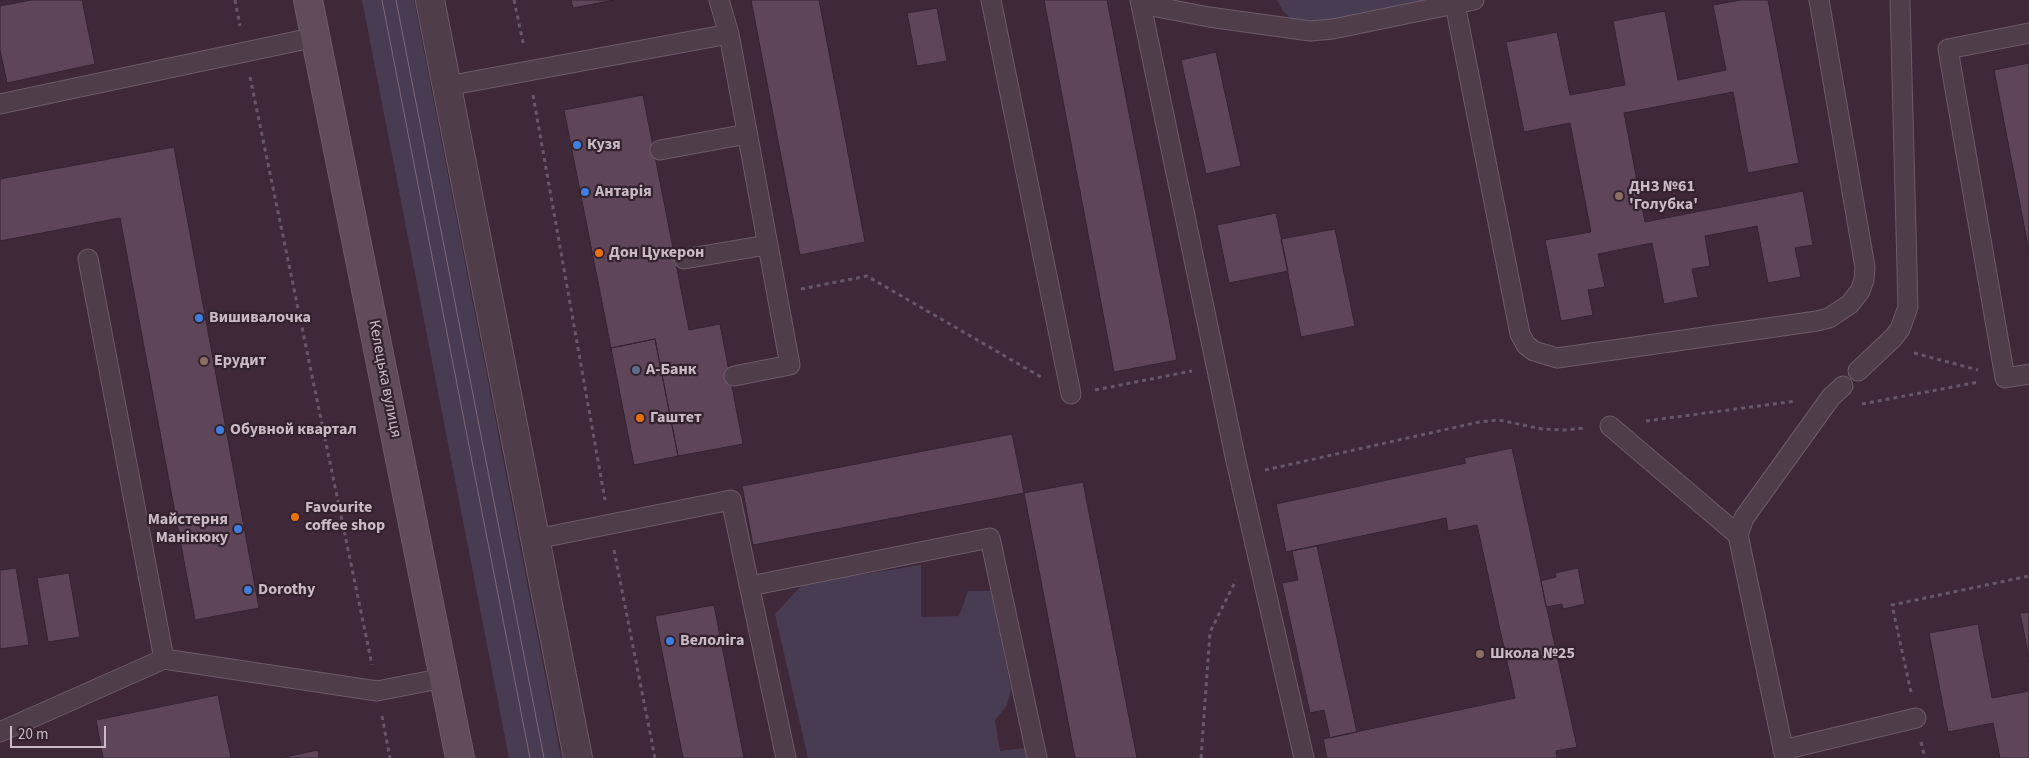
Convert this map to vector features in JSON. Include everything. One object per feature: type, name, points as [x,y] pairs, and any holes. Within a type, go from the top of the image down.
[{"type":"main road","name":"Келецька вулиця","points":[[308,0],[460,758]]},
{"type":"street","points":[[430,0],[578,758]]},
{"type":"lane","points":[[719,0],[729,34],[790,365],[734,376]]},
{"type":"lane","points":[[991,0],[1071,394]]},
{"type":"lane","points":[[1304,758],[1240,475],[1141,2],[1209,17],[1310,30],[1333,29],[1474,0]]},
{"type":"lane","points":[[1455,4],[1520,334],[1526,344],[1534,351],[1557,358],[1817,322],[1829,318],[1850,304],[1860,291],[1864,280],[1865,267],[1819,0]]},
{"type":"lane","points":[[1858,371],[1886,346],[1900,329],[1908,307],[1900,0]]},
{"type":"lane","points":[[2029,33],[1948,49],[2007,377],[2029,374]]},
{"type":"lane","points":[[447,86],[729,34]]},
{"type":"lane","points":[[0,104],[316,36]]},
{"type":"lane","points":[[660,150],[747,134]]},
{"type":"lane","points":[[684,259],[767,245]]},
{"type":"lane","points":[[88,259],[164,659]]},
{"type":"lane","points":[[1837,391],[1744,518],[1738,535],[1784,754],[1916,718]]},
{"type":"lane","points":[[1610,426],[1738,535]]},
{"type":"lane","points":[[536,539],[731,500],[786,758]]},
{"type":"lane","points":[[750,586],[990,538],[1038,758]]},
{"type":"lane","points":[[0,732],[164,659],[377,691],[444,678]]},
{"type":"path","points":[[235,0],[390,758]]},
{"type":"path","points":[[514,0],[529,72],[610,524],[655,758]]},
{"type":"path","points":[[776,293],[867,276],[1071,394],[1217,366]]},
{"type":"path","points":[[1886,346],[2007,377]]},
{"type":"path","points":[[1820,412],[2007,377]]},
{"type":"path","points":[[1240,475],[1479,422],[1499,420],[1542,429],[1564,430],[1610,426],[1837,391]]},
{"type":"path","points":[[1201,758],[1210,632],[1255,540]]},
{"type":"path","points":[[1925,758],[1892,605],[2029,576]]},
{"type":"shaded area","points":[[362,0],[414,0],[561,758],[509,758]]},
{"type":"shaded area","points":[[1277,0],[1473,0],[1304,25],[1289,17]]},
{"type":"shaded area","points":[[921,565],[921,617],[959,616],[968,591],[991,591],[1011,689],[1007,705],[995,720],[1000,751],[1026,748],[1027,758],[808,758],[775,614],[803,584]]},
{"type":"building","points":[[31,0],[82,0],[95,64],[7,83],[0,50],[0,6]]},
{"type":"building","points":[[571,0],[614,0],[573,8]]},
{"type":"building","points":[[751,0],[819,0],[865,242],[800,255]]},
{"type":"building","points":[[1044,0],[1107,0],[1177,360],[1114,372]]},
{"type":"building","points":[[1741,0],[1768,0],[1799,163],[1748,173],[1733,92],[1624,113],[1645,222],[1803,191],[1813,245],[1795,248],[1801,277],[1768,283],[1757,226],[1705,236],[1710,266],[1692,269],[1698,297],[1664,304],[1652,243],[1598,254],[1605,287],[1588,290],[1593,315],[1561,321],[1545,240],[1591,232],[1570,123],[1524,132],[1506,42],[1557,32],[1570,95],[1625,85],[1613,21],[1665,11],[1678,80],[1726,70],[1713,5]]},
{"type":"building","points":[[937,8],[947,61],[917,66],[907,13]]},
{"type":"building","points":[[1216,52],[1241,166],[1206,174],[1181,60]]},
{"type":"building","points":[[2029,63],[2029,251],[1994,70]]},
{"type":"building","points":[[643,95],[689,330],[720,324],[743,444],[678,456],[655,339],[611,348],[564,110]]},
{"type":"building","points":[[174,147],[259,608],[195,620],[120,218],[0,241],[0,179]]},
{"type":"building","points":[[1276,213],[1288,271],[1229,283],[1217,225]]},
{"type":"building","points":[[1335,229],[1355,326],[1301,337],[1281,239]]},
{"type":"building","points":[[655,339],[678,456],[634,465],[611,348]]},
{"type":"building","points":[[1012,434],[1024,493],[753,545],[742,486]]},
{"type":"building","points":[[1512,448],[1577,747],[1556,751],[1557,758],[1327,758],[1323,739],[1515,698],[1477,525],[1448,531],[1446,518],[1286,552],[1276,504],[1466,463],[1464,458]]},
{"type":"building","points":[[1083,482],[1137,758],[1075,758],[1024,493]]},
{"type":"building","points":[[1317,546],[1357,732],[1330,738],[1324,710],[1310,713],[1282,583],[1298,580],[1292,551]]},
{"type":"building","points":[[16,568],[29,645],[0,649],[0,570]]},
{"type":"building","points":[[1578,568],[1585,604],[1563,609],[1562,604],[1546,607],[1541,581],[1556,577],[1555,573]]},
{"type":"building","points":[[69,573],[80,637],[48,642],[37,578]]},
{"type":"building","points":[[714,605],[744,758],[683,758],[655,616]]},
{"type":"building","points":[[2029,612],[2029,658],[2020,613]]},
{"type":"building","points":[[1978,624],[1992,698],[2029,691],[2029,758],[2000,758],[1993,723],[1948,732],[1929,633]]},
{"type":"building","points":[[218,695],[231,758],[103,758],[96,720]]},
{"type":"building","points":[[318,750],[319,758],[280,758]]},
{"type":"tram line","points":[[382,0],[530,758]]},
{"type":"tram line","points":[[396,0],[544,758]]},
{"type":"place","name":"Кузя","points":[[577,145]]},
{"type":"place","name":"Антарія","points":[[585,192]]},
{"type":"place","name":"ДНЗ №61 'Голубка'","points":[[1619,196]]},
{"type":"place","name":"Дон Цукерон","points":[[599,253]]},
{"type":"place","name":"Вишивалочка","points":[[199,318]]},
{"type":"place","name":"Ерудит","points":[[204,361]]},
{"type":"place","name":"А-Банк","points":[[636,370]]},
{"type":"place","name":"Гаштет","points":[[640,418]]},
{"type":"place","name":"Обувной квартал","points":[[220,430]]},
{"type":"place","name":"Favourite coffee shop","points":[[295,517]]},
{"type":"place","name":"Майстерня Манікюку","points":[[238,529]]},
{"type":"place","name":"Dorothy","points":[[248,590]]},
{"type":"place","name":"Велоліга","points":[[670,641]]},
{"type":"place","name":"Школа №25","points":[[1480,654]]}]
